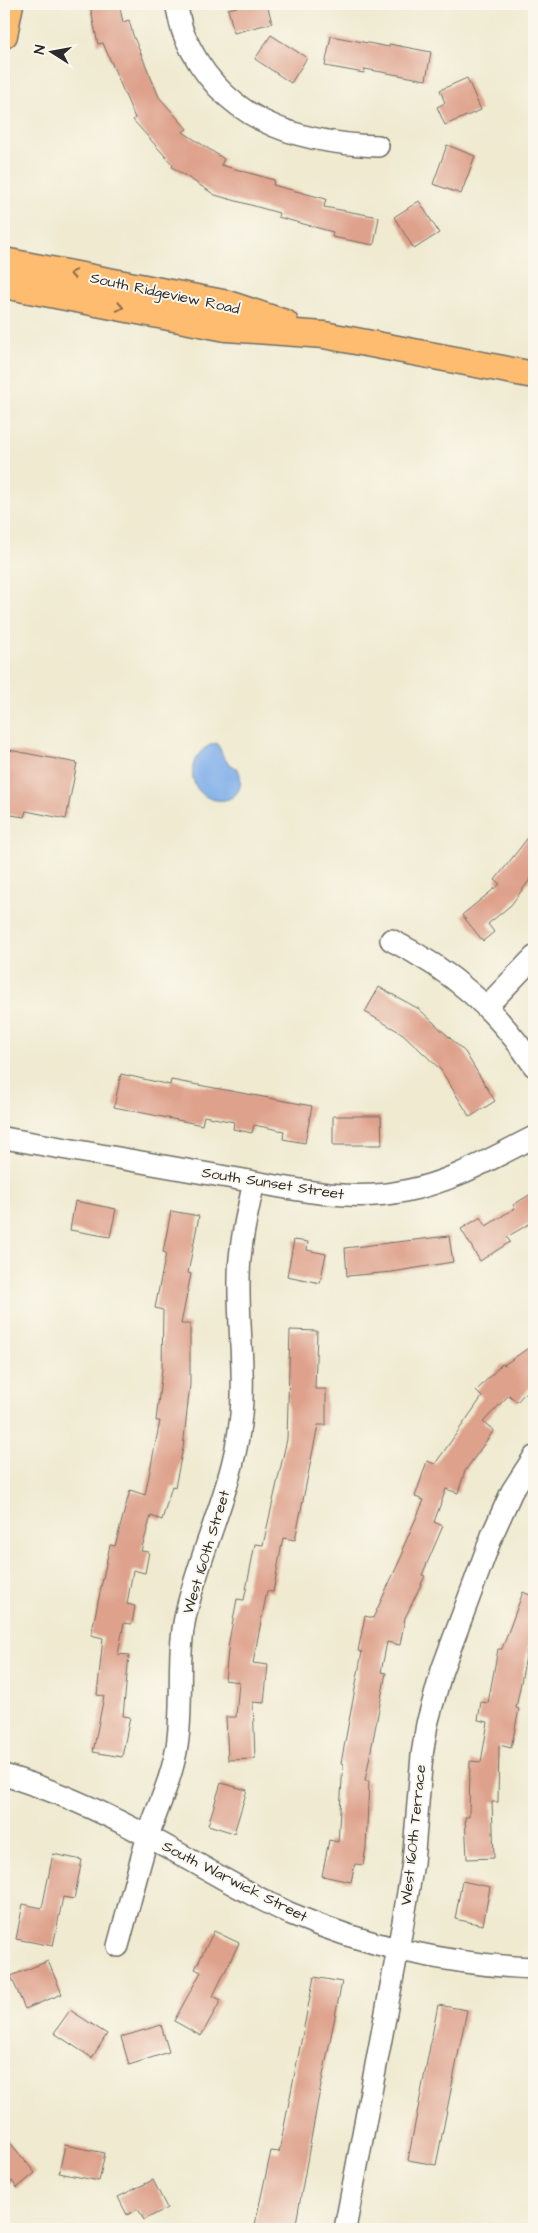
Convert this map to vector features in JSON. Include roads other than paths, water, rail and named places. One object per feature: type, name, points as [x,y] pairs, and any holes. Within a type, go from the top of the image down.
[{"type":"main road","points":[[4,35],[10,4]]},
{"type":"main road","name":"South Ridgeview Road","points":[[4,261],[228,304],[324,335]]},
{"type":"main road","name":"South Ridgeview Road","points":[[4,285],[226,328],[324,335],[534,375]]},
{"type":"street","points":[[176,4],[184,36],[198,62],[213,83],[232,103],[258,119],[290,132],[329,141],[378,146]]},
{"type":"street","points":[[391,940],[445,971],[487,1006],[517,1040],[534,1066]]},
{"type":"street","points":[[487,1006],[534,957]]},
{"type":"street","name":"South Sunset Street","points":[[4,1138],[254,1182],[340,1194],[374,1196],[405,1192],[462,1174],[534,1137]]},
{"type":"street","name":"West 160th Street","points":[[118,1946],[148,1836],[169,1781],[177,1746],[181,1645],[185,1620],[191,1592],[233,1462],[240,1424],[242,1377],[238,1320],[239,1276],[241,1246],[254,1182]]},
{"type":"street","name":"West 160th Terrace","points":[[345,2229],[399,1950],[413,1863],[422,1755],[427,1724],[442,1670],[493,1533],[512,1491],[534,1457]]},
{"type":"street","name":"South Warwick Street","points":[[4,1775],[90,1806],[288,1912],[399,1950],[469,1961],[534,1968]]},
{"type":"water","points":[[216,743],[225,759],[238,770],[240,775],[240,787],[235,795],[226,800],[207,797],[198,790],[193,780],[193,766],[196,758],[205,748]]}]
